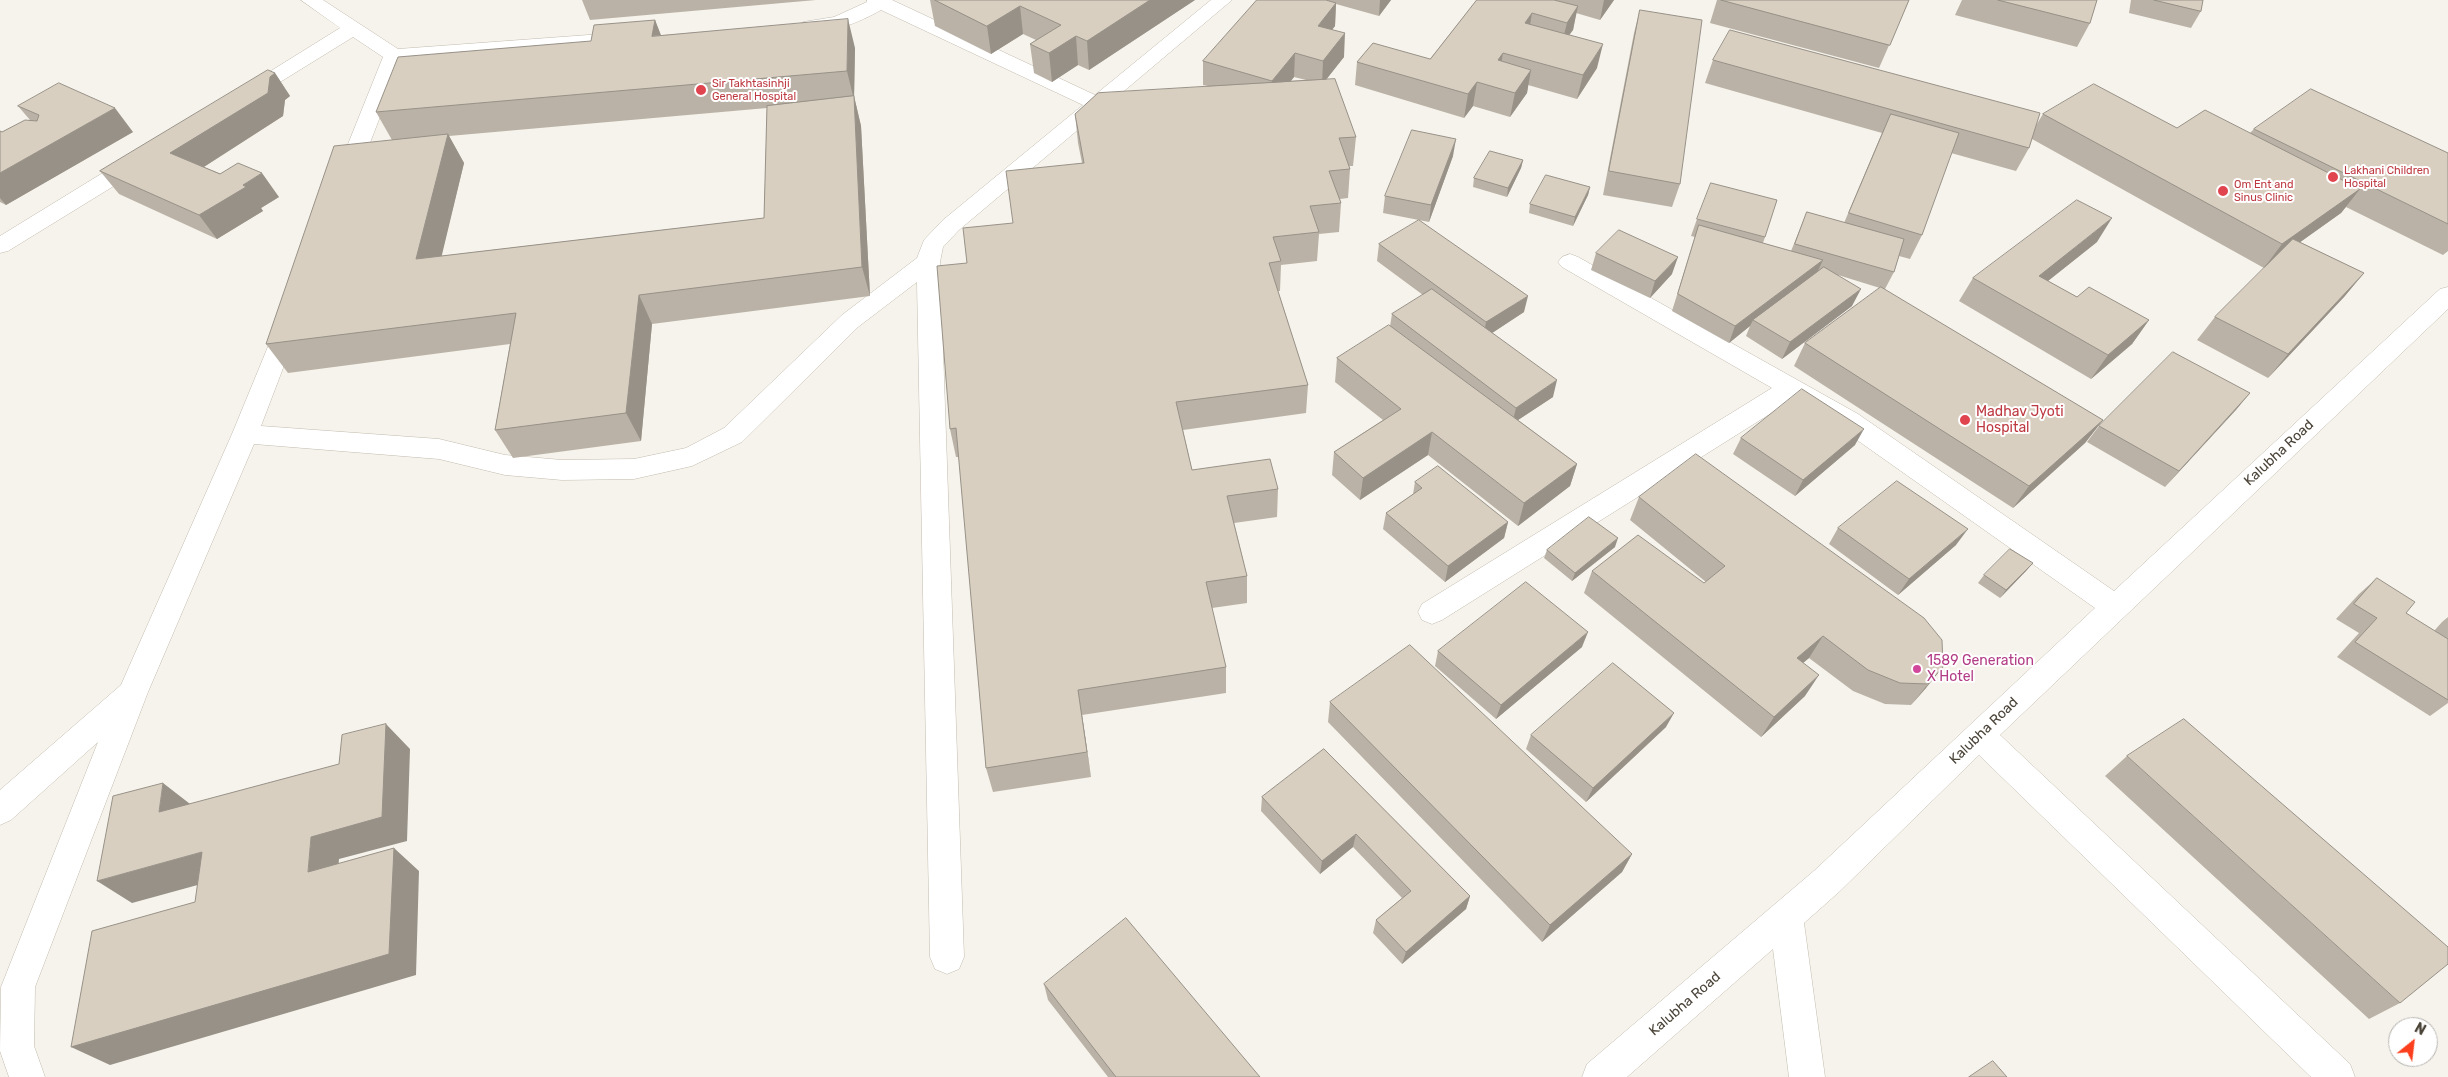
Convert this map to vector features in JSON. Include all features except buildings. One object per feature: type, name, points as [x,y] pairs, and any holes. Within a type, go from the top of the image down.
[{"type":"street","points":[[310,0],[394,55],[622,39]]},
{"type":"street","points":[[947,957],[928,262],[932,245],[952,225],[1223,0]]},
{"type":"street","points":[[790,28],[830,25],[861,15],[880,1],[1098,104]]},
{"type":"street","points":[[228,106],[354,28]]},
{"type":"street","points":[[336,202],[394,55]]},
{"type":"street","points":[[0,246],[160,147]]},
{"type":"street","points":[[245,434],[439,450],[505,465],[562,470],[634,469],[692,456],[733,435],[850,322],[928,262]]},
{"type":"street","points":[[1570,262],[1848,421],[2115,607]]},
{"type":"street","name":"Kalubha Road","points":[[1600,1077],[1827,881],[2448,294]]},
{"type":"street","points":[[26,1077],[16,1046],[18,987],[134,692],[245,434],[296,304]]},
{"type":"street","points":[[1432,612],[1792,388]]},
{"type":"street","points":[[0,810],[134,692]]},
{"type":"street","points":[[1980,735],[2337,1077]]},
{"type":"street","points":[[1786,917],[1807,1077]]},
{"type":"place","name":"Sir Takhtasinhji General Hospital","points":[[701,90]]},
{"type":"place","name":"Lakhani Children Hospital","points":[[2333,177]]},
{"type":"place","name":"Om Ent and Sinus Clinic","points":[[2223,191]]},
{"type":"place","name":"Madhav Jyoti Hospital","points":[[1965,420]]},
{"type":"place","name":"1589 Generation X Hotel","points":[[1917,669]]}]
